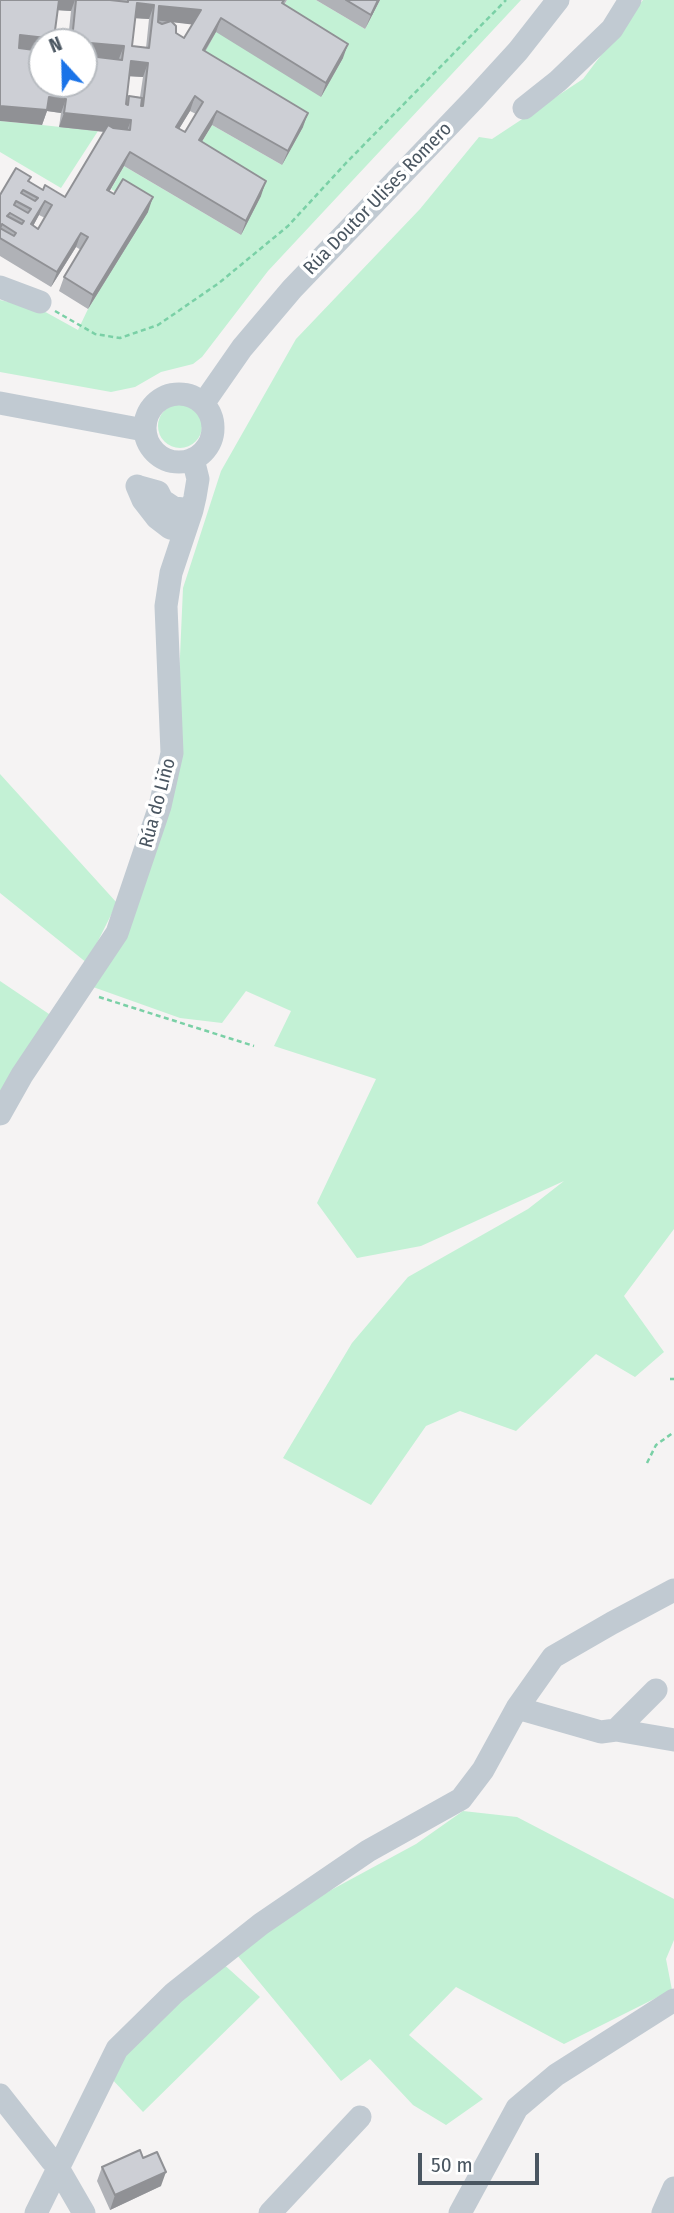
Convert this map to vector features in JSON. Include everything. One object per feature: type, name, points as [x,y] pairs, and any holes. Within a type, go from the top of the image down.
[{"type":"street","name":"Rúa Doutor Ulises Romero","points":[[203,404],[243,348],[292,289],[484,89],[558,0]]},
{"type":"street","points":[[524,108],[558,81],[612,29],[631,0]]},
{"type":"street","points":[[0,287],[40,302]]},
{"type":"street","points":[[175,394],[195,398],[203,404],[212,421],[211,439],[207,447],[193,459],[182,462],[161,457],[152,450],[144,430],[149,410],[165,397],[175,394]]},
{"type":"street","points":[[0,403],[144,430]]},
{"type":"street","name":"Rúa do Liño","points":[[0,1114],[22,1075],[117,933],[160,806],[172,753],[166,606],[171,573],[189,521],[198,479],[193,459]]},
{"type":"street","points":[[36,2213],[117,2049],[174,1993],[261,1924],[368,1851],[461,1799],[483,1770],[517,1708],[553,1657],[674,1590]]},
{"type":"street","points":[[616,1730],[656,1690]]},
{"type":"street","points":[[517,1708],[601,1732],[616,1730],[674,1740]]},
{"type":"street","points":[[460,2213],[517,2108],[556,2076],[674,2000]]},
{"type":"street","points":[[0,2095],[52,2161],[59,2166],[84,2213]]},
{"type":"street","points":[[270,2213],[360,2117]]},
{"type":"street","points":[[663,2213],[674,2188]]},
{"type":"path","points":[[40,302],[95,334],[120,338],[158,325],[219,282],[288,226],[506,0]]},
{"type":"path","points":[[81,986],[97,996],[254,1046]]},
{"type":"path","points":[[646,1463],[656,1445],[674,1432]]},
{"type":"green space","points":[[287,0],[316,0],[365,29],[380,0],[521,0],[268,271],[202,357],[193,364],[161,372],[135,387],[111,392],[0,372],[0,300],[40,309],[78,330],[147,211],[111,189],[124,166],[241,235],[194,155],[212,125],[282,165],[197,64],[216,32],[277,18]]},
{"type":"green space","points":[[643,0],[674,0],[674,1229],[624,1296],[664,1352],[635,1377],[596,1354],[516,1431],[460,1411],[426,1426],[371,1505],[283,1458],[352,1343],[408,1277],[528,1209],[564,1181],[421,1246],[357,1258],[317,1203],[376,1079],[274,1046],[291,1011],[246,991],[222,1023],[180,1018],[93,987],[176,747],[183,588],[221,471],[296,339],[420,209],[479,137],[492,139],[583,79]]},
{"type":"green space","points":[[0,121],[98,131],[61,188],[0,152]]},
{"type":"green space","points":[[180,404],[196,410],[202,426],[196,442],[180,448],[164,442],[158,426],[164,410]]},
{"type":"green space","points":[[0,774],[117,903],[87,963],[0,893]]},
{"type":"green space","points":[[0,981],[52,1016],[0,1094]]},
{"type":"green space","points":[[463,1811],[517,1817],[674,1899],[674,1940],[666,1959],[672,1990],[564,2044],[456,1987],[409,2035],[483,2099],[446,2125],[413,2105],[370,2059],[341,2081],[237,1955],[285,1915],[416,1844]]},
{"type":"green space","points":[[220,1961],[260,1997],[143,2112],[109,2076],[121,2059]]},
{"type":"building","points":[[0,0],[59,0],[55,28],[28,28],[28,36],[20,35],[19,48],[28,49],[28,98],[49,98],[47,110],[0,106]]},
{"type":"building","points":[[76,0],[284,0],[282,3],[348,44],[326,83],[221,18],[203,50],[308,113],[288,151],[217,111],[199,140],[266,181],[246,221],[130,152],[107,190],[114,194],[123,179],[153,197],[93,295],[64,277],[88,237],[81,233],[57,272],[0,238],[0,228],[0,195],[16,168],[31,177],[28,181],[43,190],[45,185],[65,197],[108,125],[130,130],[131,120],[64,113],[66,99],[58,98],[98,98],[98,57],[122,60],[124,46],[98,44],[98,28],[73,28]],"holes":[[[137,3],[154,5],[149,48],[132,46]],[[159,6],[201,10],[184,38],[176,33],[176,26],[171,21],[162,24],[158,22]],[[131,61],[148,63],[143,106],[142,98],[129,96],[128,105]],[[195,96],[203,102],[185,132],[176,127]],[[23,190],[38,198],[35,201],[21,193]],[[16,201],[31,209],[28,213],[14,205]],[[45,201],[52,205],[38,229],[31,224]],[[10,213],[24,221],[22,224],[7,216]],[[2,224],[16,233],[14,236],[0,228]]]},
{"type":"building","points":[[346,0],[378,0],[371,15]]},
{"type":"building","points":[[140,2150],[143,2158],[157,2152],[166,2172],[115,2195],[102,2167]]}]
